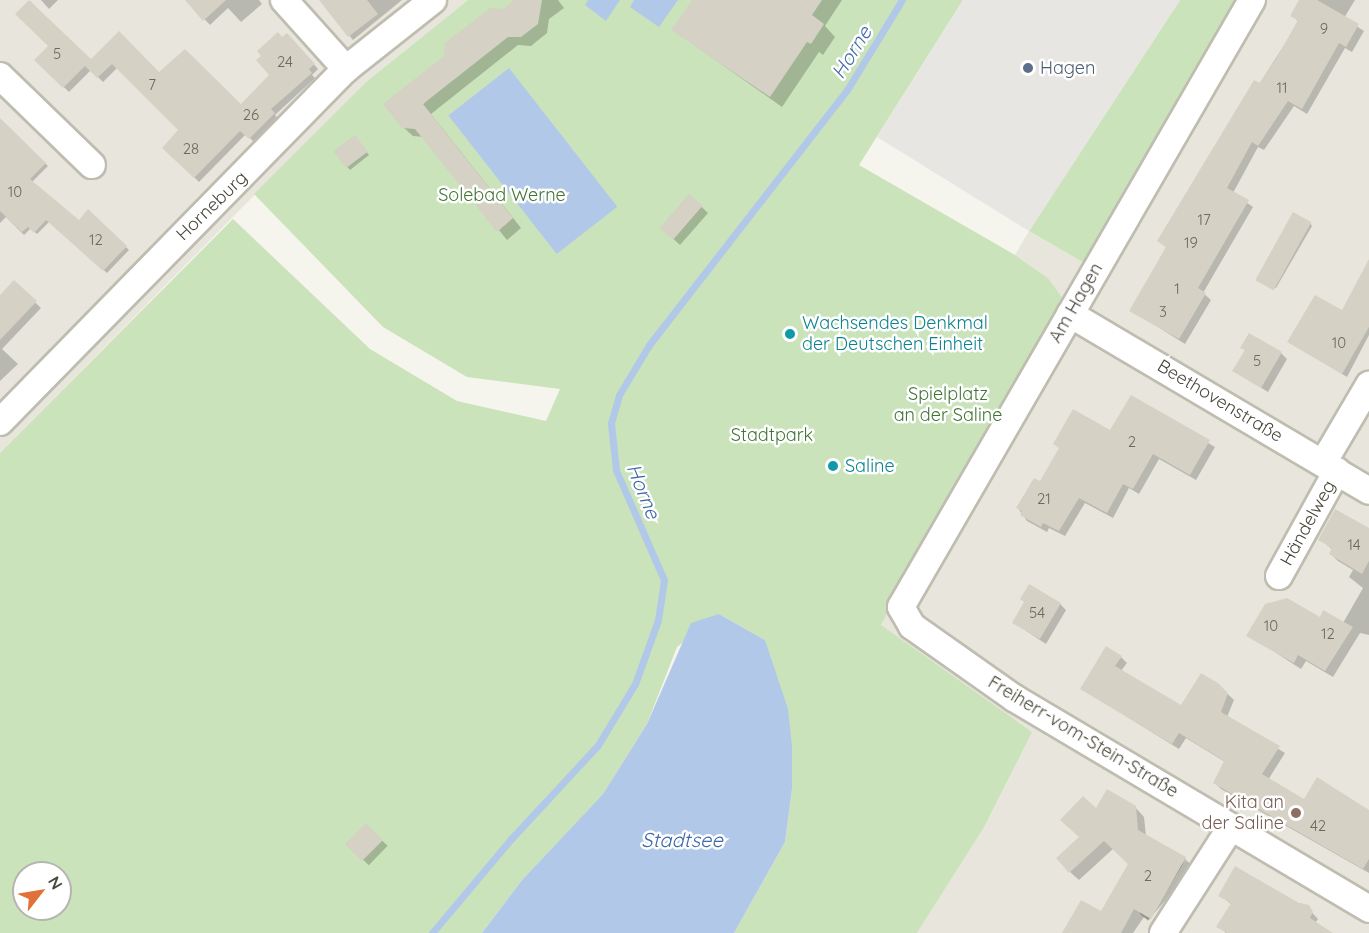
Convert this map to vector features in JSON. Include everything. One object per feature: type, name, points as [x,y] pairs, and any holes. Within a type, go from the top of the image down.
[{"type":"street","points":[[284,0],[346,69]]},
{"type":"street","name":"Horneburg","points":[[0,422],[346,69],[434,0]]},
{"type":"street","name":"Am Hagen","points":[[901,607],[1252,0]]},
{"type":"street","points":[[0,76],[92,165]]},
{"type":"street","name":"Beethovenstraße","points":[[1070,314],[1369,491]]},
{"type":"street","name":"Händelweg","points":[[1279,576],[1369,386]]},
{"type":"street","name":"Freiherr-vom-Stein-Straße","points":[[901,607],[912,626],[1014,698],[1369,909]]},
{"type":"street","points":[[1163,933],[1231,827]]},
{"type":"shaded area","points":[[0,0],[468,0],[366,82],[0,453]]},
{"type":"shaded area","name":"Hagen","points":[[963,0],[1180,0],[1029,231],[877,137]]},
{"type":"shaded area","points":[[1238,0],[1369,0],[1369,933],[917,933],[983,829],[881,625],[1062,300],[1048,278],[1015,255],[1029,231],[1086,264]]},
{"type":"green space","points":[[468,0],[963,0],[859,165],[1015,255],[1048,278],[1063,299],[881,625],[1032,732],[983,829],[917,933],[734,933],[785,842],[792,789],[792,746],[765,640],[719,614],[677,647],[647,724],[603,794],[522,880],[482,933],[0,933],[0,453],[233,219],[370,349],[457,401],[546,421],[560,389],[467,377],[383,327],[254,194],[366,82]]},
{"type":"green space","points":[[1180,0],[1238,0],[1086,264],[1029,231]]},
{"type":"water","points":[[588,0],[620,0],[606,21],[585,5]]},
{"type":"water","points":[[634,0],[678,0],[659,27],[630,7]]},
{"type":"water","points":[[509,68],[617,207],[557,254],[448,115]]},
{"type":"water","name":"Stadtsee","points":[[719,614],[765,640],[788,709],[792,746],[792,789],[785,842],[734,933],[482,933],[522,880],[603,794],[647,724],[691,623]]},
{"type":"building","points":[[29,0],[91,59],[119,31],[159,72],[185,49],[241,104],[269,75],[256,60],[261,56],[257,51],[278,32],[282,37],[287,33],[315,64],[309,69],[312,73],[271,109],[275,113],[249,139],[240,131],[194,178],[162,148],[178,130],[112,64],[97,78],[85,66],[63,88],[34,60],[48,46],[15,14]]},
{"type":"building","points":[[185,0],[226,0],[203,21]]},
{"type":"building","points":[[319,0],[367,0],[378,14],[348,37]]},
{"type":"building","points":[[514,0],[542,0],[538,24],[521,37],[508,37],[423,104],[513,218],[497,232],[415,129],[402,128],[383,104],[444,56],[445,43],[490,8],[503,9]]},
{"type":"building","points":[[692,0],[822,0],[812,15],[824,24],[811,44],[807,42],[770,97],[671,30]]},
{"type":"building","points":[[1299,0],[1317,0],[1359,24],[1346,47],[1339,43],[1302,109],[1288,101],[1258,146],[1252,142],[1227,188],[1249,200],[1198,288],[1206,293],[1179,339],[1129,311],[1166,247],[1157,241],[1254,80],[1260,83],[1276,59],[1298,20],[1290,16]]},
{"type":"building","points":[[0,118],[46,163],[30,179],[79,220],[88,209],[127,246],[103,271],[46,220],[34,233],[28,227],[22,232],[0,211]]},
{"type":"building","points":[[355,135],[368,152],[346,168],[333,151]]},
{"type":"building","points":[[689,194],[703,206],[673,240],[659,228]]},
{"type":"building","points":[[1293,212],[1311,222],[1274,290],[1255,280]]},
{"type":"building","points":[[1369,259],[1369,327],[1342,374],[1287,342],[1315,295],[1342,310]]},
{"type":"building","points":[[14,280],[37,301],[0,340],[0,295]]},
{"type":"building","points":[[1249,333],[1282,352],[1261,388],[1232,371],[1245,350],[1240,348]]},
{"type":"building","points":[[1131,395],[1210,440],[1190,475],[1153,454],[1133,489],[1123,484],[1107,513],[1079,498],[1059,531],[1043,523],[1041,527],[1020,515],[1022,511],[1016,508],[1034,478],[1040,481],[1059,448],[1053,444],[1073,409],[1110,430]]},
{"type":"building","points":[[1335,509],[1369,528],[1369,561],[1362,574],[1329,554],[1332,548],[1318,540]]},
{"type":"building","points":[[1029,584],[1061,603],[1040,639],[1012,623],[1024,602],[1020,599]]},
{"type":"building","points":[[1287,598],[1320,617],[1323,610],[1353,627],[1325,671],[1298,655],[1294,663],[1246,636],[1265,604]]},
{"type":"building","points":[[1106,646],[1122,656],[1115,666],[1181,705],[1201,673],[1218,683],[1228,693],[1221,712],[1280,746],[1262,774],[1304,799],[1317,777],[1369,810],[1369,859],[1363,869],[1213,783],[1224,761],[1179,733],[1172,744],[1080,689]]},
{"type":"building","points":[[1107,789],[1136,806],[1138,830],[1186,857],[1151,919],[1134,909],[1121,933],[1062,933],[1081,900],[1101,911],[1128,864],[1104,841],[1069,873],[1056,858],[1079,837],[1060,820],[1083,796],[1096,808]]},
{"type":"building","points":[[366,823],[383,840],[362,861],[345,844]]},
{"type":"building","points":[[1235,866],[1299,903],[1309,905],[1313,912],[1310,918],[1333,933],[1227,933],[1216,927],[1231,903],[1218,896]]},
{"type":"waterway","name":"Horne","points":[[432,933],[511,839],[598,745],[635,684],[658,620],[664,580],[616,470],[611,423],[619,395],[649,345],[847,90],[902,0]]},
{"type":"place","name":"Hagen","points":[[1028,68]]},
{"type":"place","name":"Wachsendes Denkmal der Deutschen Einheit","points":[[790,334]]},
{"type":"place","name":"Saline","points":[[833,466]]},
{"type":"place","name":"Kita an der Saline","points":[[1296,813]]},
{"type":"park label","name":"Solebad Werne","points":[[502,195]]},
{"type":"park label","name":"Spielplatz an der Saline","points":[[948,405]]},
{"type":"park label","name":"Stadtpark","points":[[772,435]]}]
